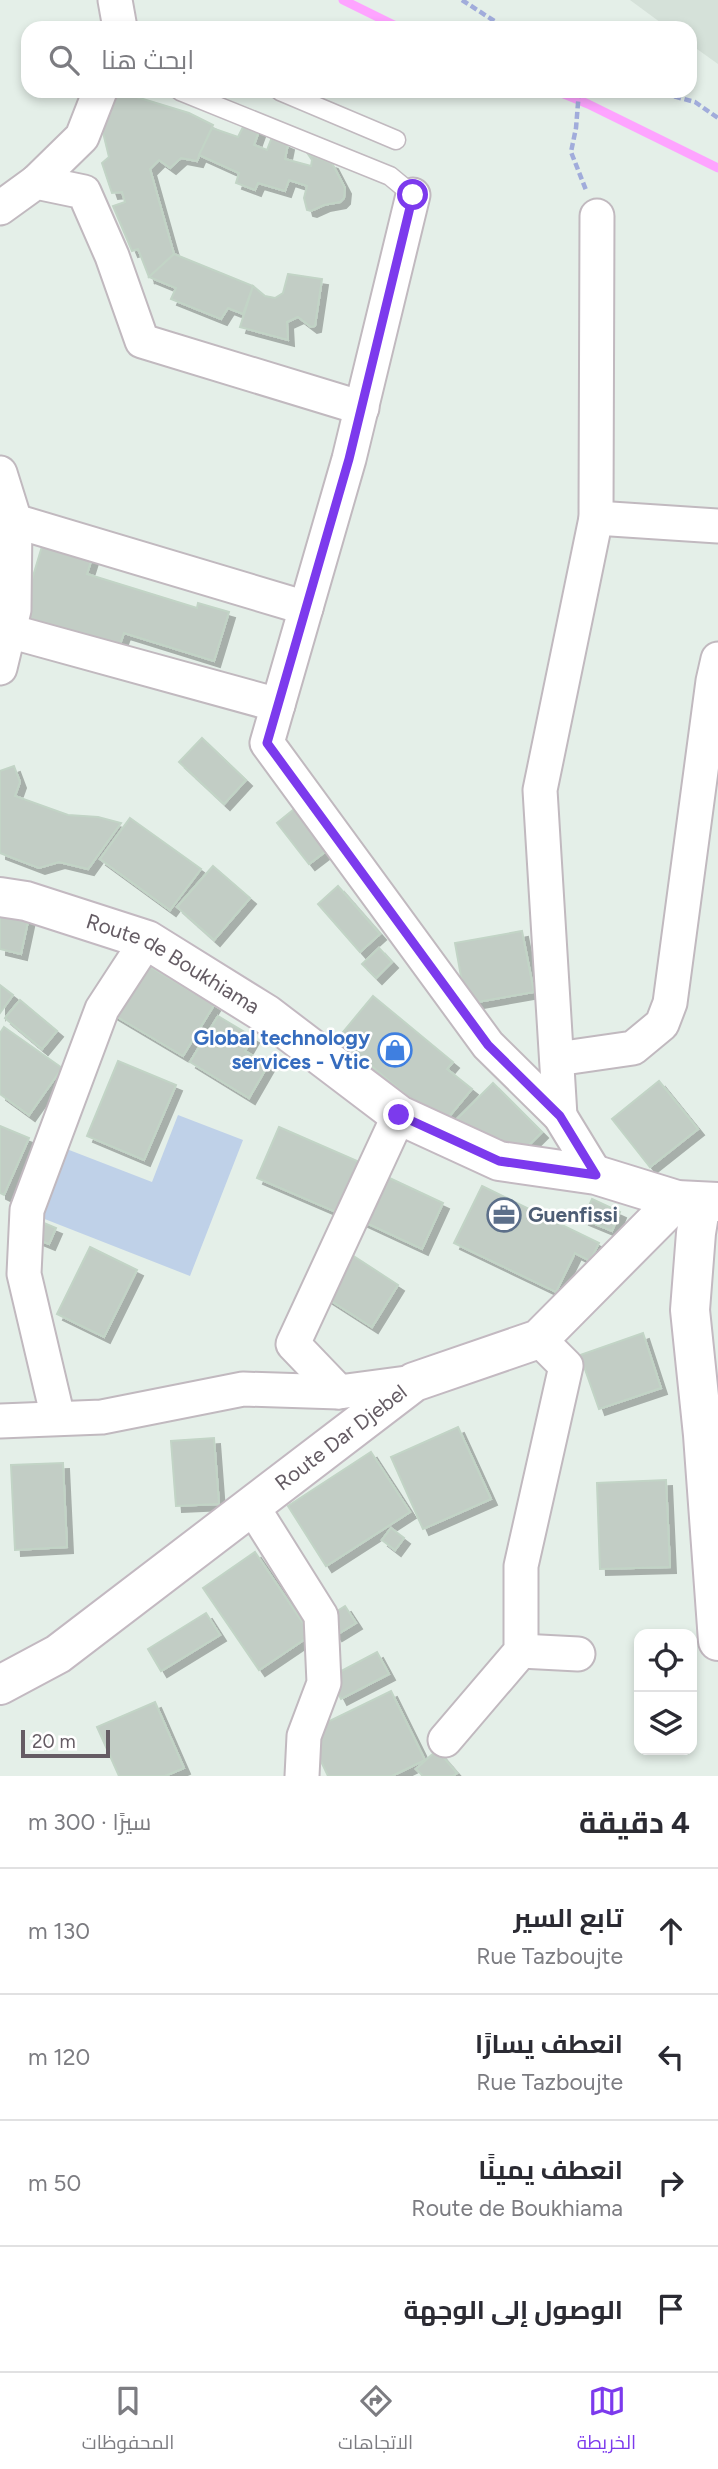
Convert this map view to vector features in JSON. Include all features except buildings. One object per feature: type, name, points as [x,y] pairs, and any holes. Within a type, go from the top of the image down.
[{"type":"street","points":[[0,208],[36,182],[82,137],[97,98]]},
{"type":"street","points":[[82,137],[85,192],[112,256],[142,341],[362,408]]},
{"type":"street","points":[[36,182],[85,192]]},
{"type":"street","points":[[413,195],[349,459],[267,743],[488,1045],[560,1116],[596,1175]]},
{"type":"street","points":[[560,1116],[540,790],[596,518],[597,216]]},
{"type":"street","points":[[0,473],[15,521],[14,610],[0,668]]},
{"type":"street","points":[[596,518],[718,526]]},
{"type":"street","points":[[15,521],[306,608]]},
{"type":"street","points":[[9,631],[278,705]]},
{"type":"street","points":[[557,1059],[633,1048],[662,1024],[670,1003],[718,659]]},
{"type":"street","name":"Route de Boukhiama","points":[[0,897],[26,901],[147,940],[266,1014],[399,1115],[499,1161],[596,1175],[702,1214]]},
{"type":"street","points":[[58,1418],[23,1274],[27,1210],[102,1009],[147,940]]},
{"type":"street","points":[[339,1392],[293,1344],[399,1115]]},
{"type":"street","points":[[702,1214],[690,1310],[703,1435],[718,1641]]},
{"type":"street","name":"Route Dar Djebel","points":[[0,1685],[58,1654],[414,1381],[539,1339],[702,1214]]},
{"type":"street","points":[[445,1740],[521,1651],[521,1566],[566,1366],[539,1339]]},
{"type":"street","points":[[0,1421],[102,1417],[243,1389],[339,1392],[414,1381]]},
{"type":"street","points":[[252,1506],[321,1616],[324,1683],[303,1736],[302,1776]]},
{"type":"street","points":[[521,1651],[578,1654]]},
{"type":"lane","points":[[197,98],[390,176],[413,195]]},
{"type":"lane","points":[[297,98],[396,140]]},
{"type":"path","points":[[462,0],[494,21]]},
{"type":"path","points":[[578,98],[571,152],[597,216]]},
{"type":"path","points":[[680,98],[695,102],[718,118]]},
{"type":"shaded area","points":[[630,0],[718,0],[718,64],[697,49],[697,21],[658,21]]},
{"type":"shaded area","points":[[178,1115],[243,1140],[190,1276],[37,1216],[64,1148],[152,1182]]},
{"type":"waterway","points":[[343,0],[386,21]]},
{"type":"waterway","points":[[574,98],[718,168]]},
{"type":"place","name":"Global technology services - Vtic","points":[[395,1050]]},
{"type":"place","name":"Guenfissi","points":[[504,1215]]},
{"type":"route","points":[[399,1115],[499,1161],[596,1175],[560,1116],[488,1045],[267,743],[349,459],[413,195]]}]
